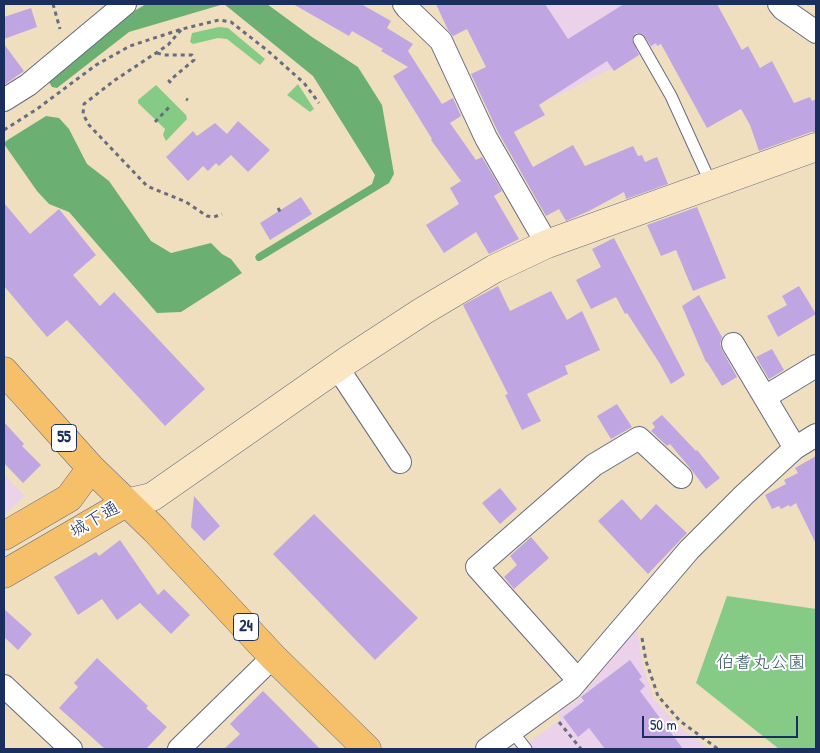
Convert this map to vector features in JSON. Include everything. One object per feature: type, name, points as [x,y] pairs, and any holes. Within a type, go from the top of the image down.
[{"type":"main road","name":"55","points":[[4,371],[91,468],[126,503]]},
{"type":"main road","name":"城下通","points":[[4,536],[69,498],[91,468]]},
{"type":"main road","name":"城下通","points":[[4,556],[82,512],[126,503]]},
{"type":"main road","name":"城下通","points":[[4,574],[126,503]]},
{"type":"main road","name":"24","points":[[126,503],[155,530],[273,657],[368,749]]},
{"type":"street","points":[[4,100],[28,85],[125,4]]},
{"type":"street","points":[[404,4],[441,41],[486,138],[547,244]]},
{"type":"street","points":[[779,4],[783,9],[816,32]]},
{"type":"street","points":[[126,503],[152,497],[337,368],[423,311],[486,274],[547,244],[816,147]]},
{"type":"street","points":[[733,344],[795,448]]},
{"type":"street","points":[[765,397],[816,366]]},
{"type":"street","points":[[337,368],[400,462]]},
{"type":"street","points":[[487,749],[571,688],[689,550],[745,494],[795,448],[816,434]]},
{"type":"street","points":[[578,680],[476,567],[594,465],[638,438],[681,477]]},
{"type":"street","points":[[179,749],[273,657]]},
{"type":"street","points":[[4,686],[71,749]]},
{"type":"lane","points":[[639,40],[671,96],[712,186]]},
{"type":"lane","points":[[512,731],[526,749]]},
{"type":"path","points":[[53,4],[60,24]]},
{"type":"path","points":[[4,130],[37,109],[96,65],[130,46],[219,20],[231,22],[304,83],[318,104]]},
{"type":"path","points":[[182,30],[168,45],[115,80],[84,104],[83,114],[89,125],[147,186],[186,202],[207,216],[214,217],[222,214]]},
{"type":"path","points":[[156,53],[164,55],[192,55],[194,60],[169,81],[172,83]]},
{"type":"path","points":[[155,122],[171,105]]},
{"type":"path","points":[[278,208],[281,213]]},
{"type":"path","points":[[637,609],[646,662],[658,696],[680,721],[718,749]]},
{"type":"path","points":[[556,718],[580,749]]},
{"type":"shaded area","points":[[497,4],[719,4],[657,46],[551,99]]},
{"type":"shaded area","points":[[4,474],[25,496],[4,515]]},
{"type":"shaded area","points":[[637,628],[642,661],[653,698],[680,728],[710,749],[519,749],[561,719],[558,713],[579,699]]},
{"type":"green space","points":[[146,4],[224,4],[129,32],[57,88],[52,87],[49,82],[51,77],[116,22]]},
{"type":"green space","points":[[224,4],[267,4],[312,37],[358,67],[382,105],[394,174],[389,183],[260,261],[257,261],[255,257],[257,254],[372,184],[375,175],[313,76]]},
{"type":"green space","points":[[219,27],[228,28],[265,59],[260,65],[227,39],[218,38],[193,44],[190,42],[192,33]]},
{"type":"green space","points":[[298,84],[314,109],[310,112],[287,95]]},
{"type":"green space","points":[[156,85],[186,115],[187,119],[166,141],[163,135],[165,129],[138,103],[138,100]]},
{"type":"green space","points":[[46,116],[59,118],[69,129],[87,164],[109,181],[151,241],[171,253],[211,243],[222,254],[231,259],[242,273],[181,312],[157,313],[69,212],[49,204],[37,191],[4,144]]},
{"type":"green space","name":"伯耆丸公園","points":[[727,596],[816,609],[816,749],[779,749],[696,683]]},
{"type":"building","points":[[293,4],[361,4],[391,21],[387,28],[413,44],[408,51],[442,104],[453,98],[461,116],[450,123],[476,160],[482,157],[502,191],[494,196],[519,239],[489,254],[476,232],[444,253],[426,225],[459,204],[450,188],[461,181],[431,140],[393,76],[408,67],[381,51],[383,49],[352,31],[349,36]]},
{"type":"building","points":[[436,4],[545,4],[568,39],[624,4],[717,4],[742,50],[748,46],[760,68],[772,61],[794,103],[810,97],[812,101],[816,99],[816,132],[811,132],[759,151],[750,125],[741,109],[707,128],[661,44],[657,46],[656,43],[651,46],[643,34],[636,33],[632,40],[639,55],[614,71],[607,61],[539,105],[545,115],[514,132],[533,167],[573,145],[585,166],[633,146],[638,156],[642,155],[645,162],[657,157],[668,184],[626,199],[624,192],[566,221],[559,209],[546,216],[498,132],[471,74],[486,67],[467,29],[453,36],[448,30]]},
{"type":"building","points":[[31,8],[37,27],[4,39],[4,17]]},
{"type":"building","points":[[4,44],[24,71],[4,85]]},
{"type":"building","points":[[238,121],[270,150],[248,172],[231,155],[219,166],[216,163],[208,171],[203,166],[188,181],[166,157],[193,131],[197,136],[215,123],[227,134]]},
{"type":"building","points":[[301,197],[312,214],[270,240],[260,223]]},
{"type":"building","points":[[4,203],[30,234],[59,209],[96,255],[73,275],[100,306],[114,292],[205,389],[165,426],[67,320],[47,337],[4,286]]},
{"type":"building","points":[[697,207],[726,278],[693,291],[676,250],[661,256],[647,225]]},
{"type":"building","points":[[614,238],[685,375],[671,384],[616,297],[591,309],[576,280],[601,267],[592,249]]},
{"type":"building","points":[[498,286],[510,311],[551,291],[567,320],[582,311],[600,350],[565,366],[568,374],[527,394],[541,421],[522,430],[505,395],[508,394],[463,305]]},
{"type":"building","points":[[799,286],[816,314],[778,337],[767,316],[787,305],[782,296]]},
{"type":"building","points":[[699,295],[722,337],[720,344],[722,350],[737,377],[722,386],[706,362],[682,306]]},
{"type":"building","points":[[772,349],[784,370],[769,379],[756,357]]},
{"type":"building","points":[[617,404],[632,427],[611,439],[597,416]]},
{"type":"building","points":[[662,415],[697,450],[720,478],[706,489],[670,444],[667,446],[651,431],[655,427],[652,423]]},
{"type":"building","points":[[4,422],[24,444],[22,446],[41,465],[23,483],[4,463]]},
{"type":"building","points":[[816,456],[816,544],[796,503],[790,507],[789,505],[781,509],[779,506],[772,509],[765,495],[786,484],[784,480],[798,473],[795,468]]},
{"type":"building","points":[[500,488],[517,509],[500,524],[482,503]]},
{"type":"building","points":[[194,496],[220,526],[204,541],[191,527]]},
{"type":"building","points":[[622,499],[641,520],[656,504],[687,533],[648,574],[598,521]]},
{"type":"building","points":[[314,514],[418,618],[375,660],[273,554]]},
{"type":"building","points":[[531,537],[549,558],[514,589],[504,577],[517,565],[510,556]]},
{"type":"building","points":[[120,540],[158,595],[164,589],[190,615],[171,634],[140,603],[117,620],[102,599],[78,615],[54,577],[96,552],[99,556]]},
{"type":"building","points":[[4,609],[32,634],[18,650],[4,637]]},
{"type":"building","points":[[97,658],[148,706],[146,708],[167,727],[146,749],[105,749],[59,708],[78,687],[74,683]]},
{"type":"building","points":[[630,660],[642,677],[639,679],[645,686],[640,691],[683,749],[605,749],[589,728],[578,737],[563,717],[584,701],[581,697]]},
{"type":"building","points":[[263,691],[320,749],[224,749],[240,734],[230,724]]}]
